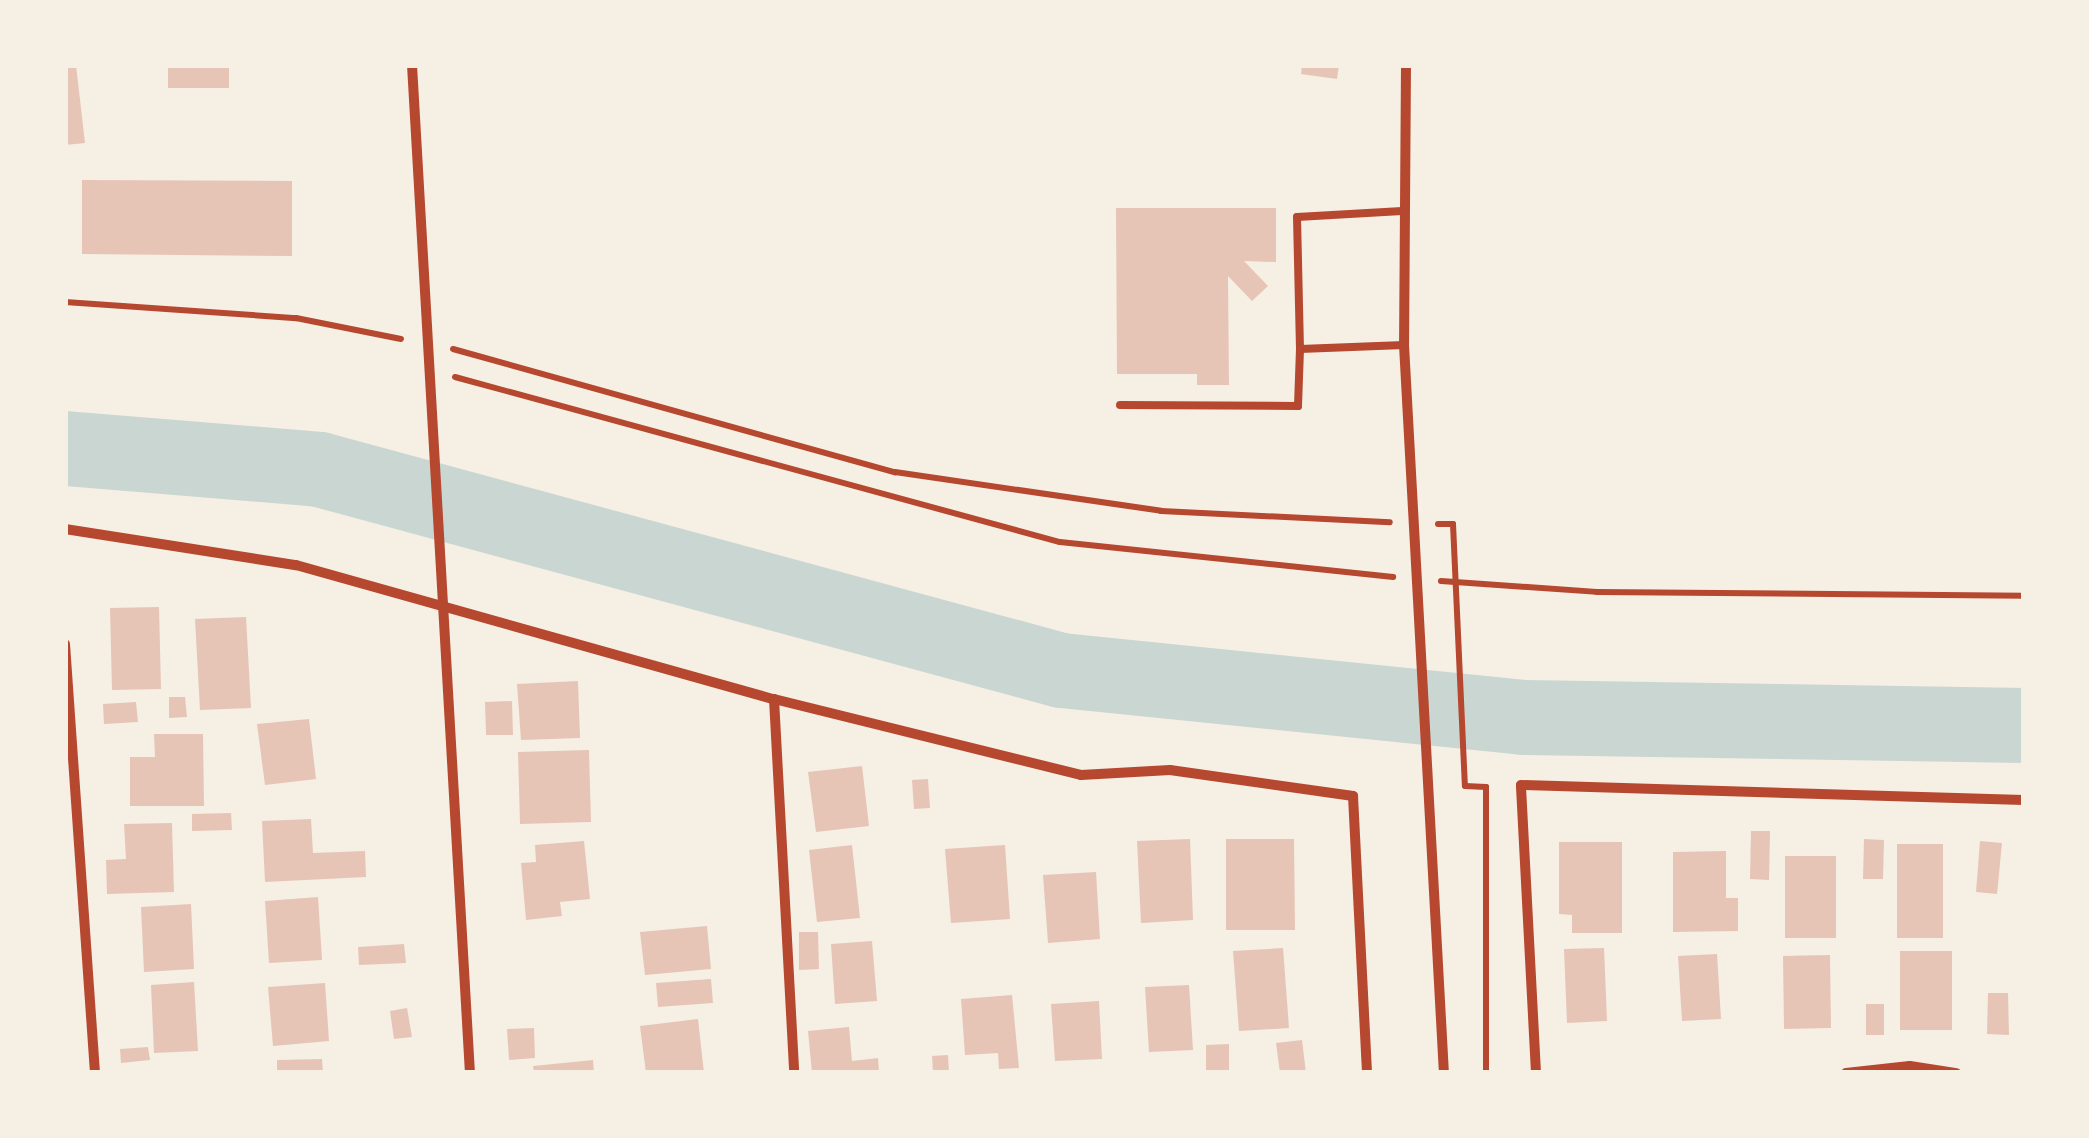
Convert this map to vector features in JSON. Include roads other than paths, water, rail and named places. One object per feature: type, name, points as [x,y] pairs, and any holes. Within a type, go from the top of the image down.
[{"type":"street","points":[[412,65],[444,549],[470,1073]]},
{"type":"street","points":[[1406,65],[1404,345],[1444,1073]]},
{"type":"street","points":[[65,529],[296,565],[774,698],[1081,775],[1170,770],[1353,796],[1367,1073]]},
{"type":"street","points":[[65,644],[71,838],[94,1073]]},
{"type":"street","points":[[774,698],[794,1073]]},
{"type":"street","points":[[1536,1073],[1521,786],[2024,800]]},
{"type":"street","points":[[1846,1073],[1910,1066],[1956,1073]]},
{"type":"lane","points":[[1120,405],[1298,406],[1297,217],[1402,211]]},
{"type":"lane","points":[[1300,349],[1404,345]]},
{"type":"waterway","points":[[65,448],[319,469],[1061,670],[1522,717],[2024,725]]}]
